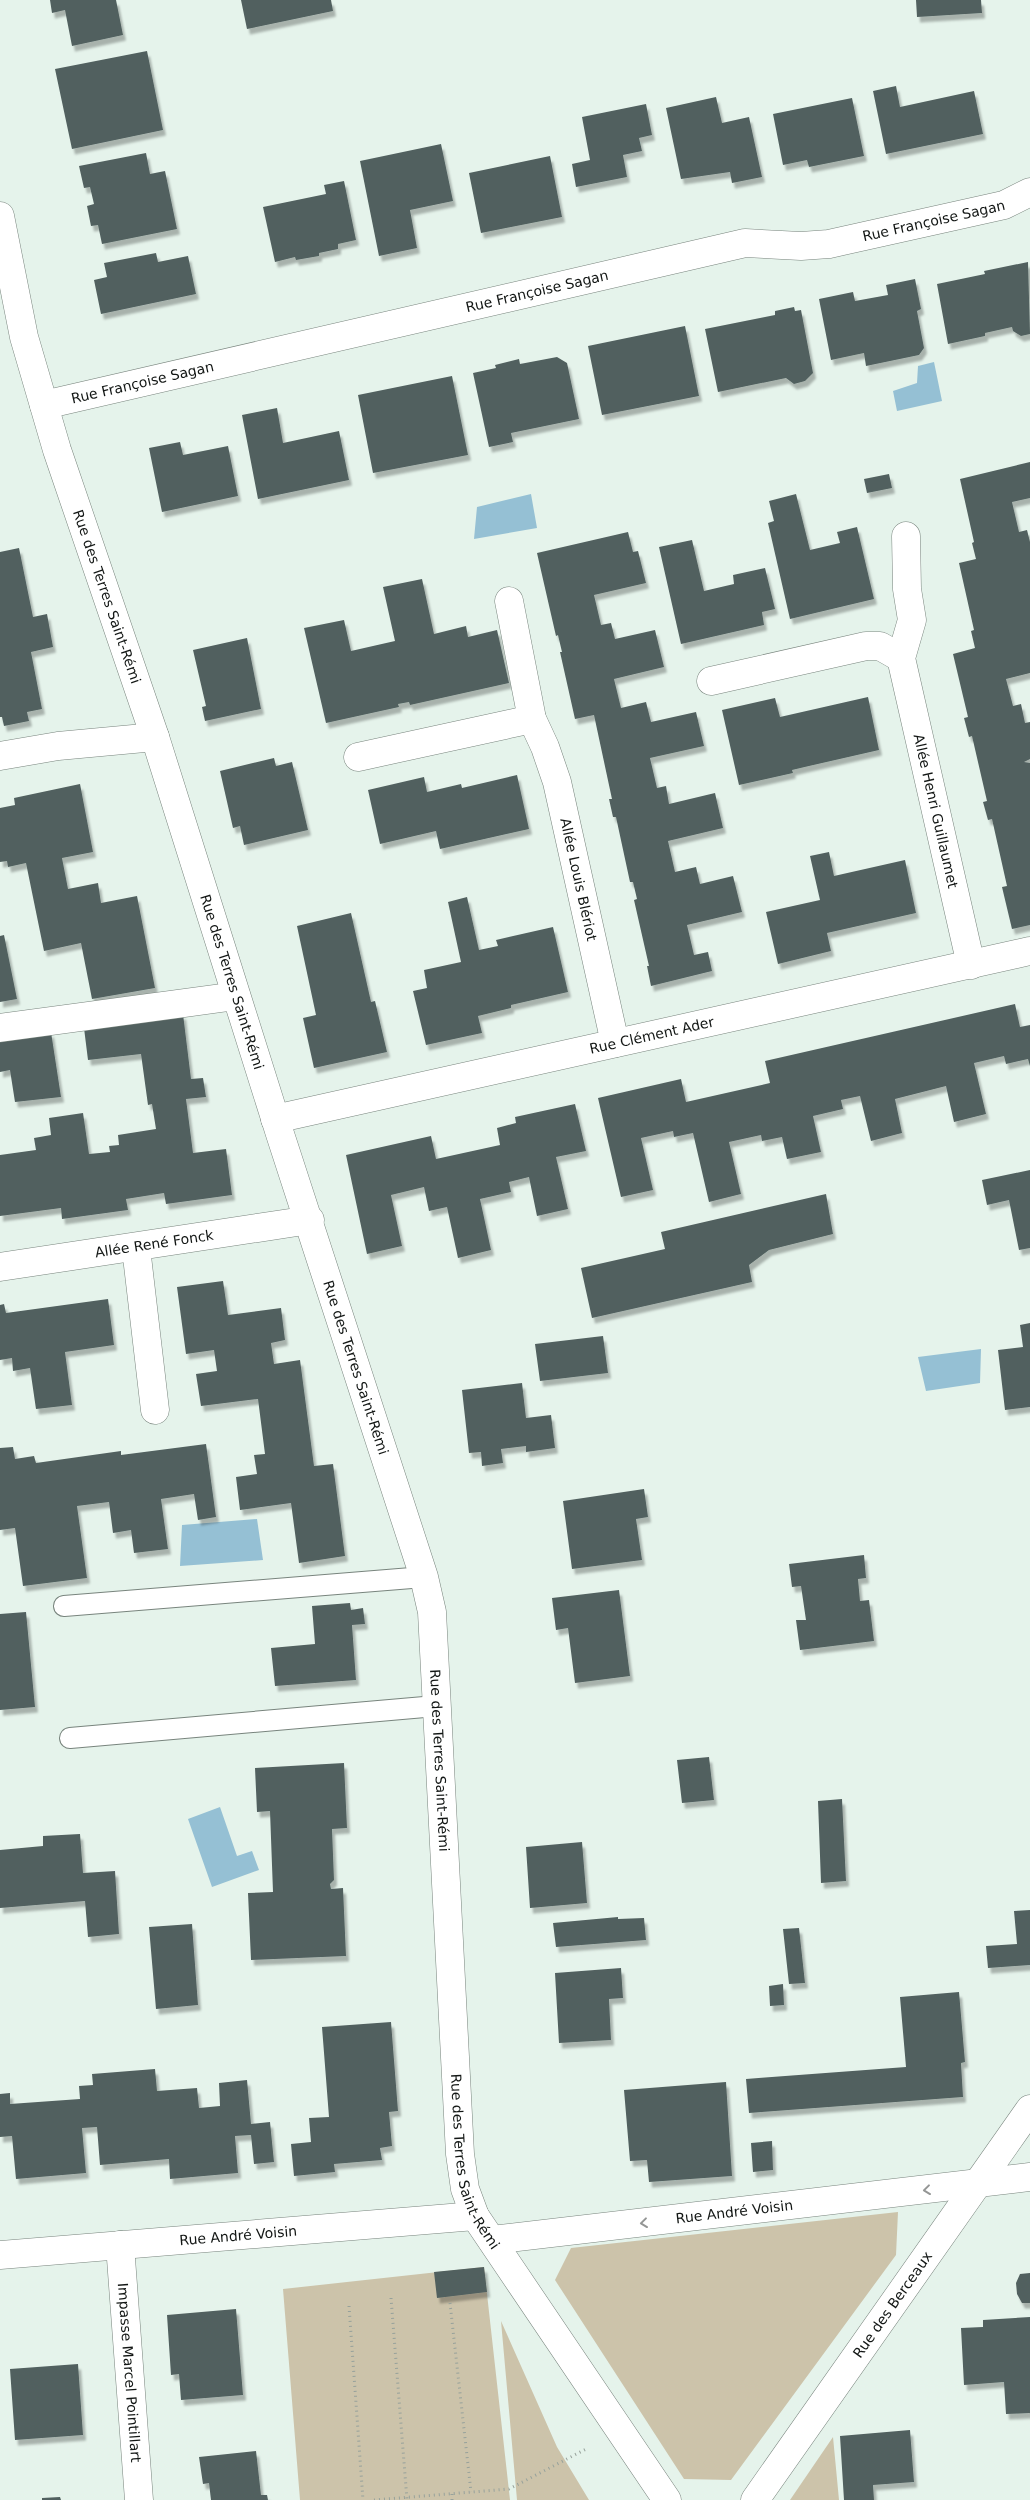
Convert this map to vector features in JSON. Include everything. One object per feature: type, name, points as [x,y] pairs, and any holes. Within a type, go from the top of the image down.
[{"type":"street","name":"Rue Françoise Sagan","points":[[44,405],[745,243],[801,246],[829,244],[1004,205],[1030,192]]},
{"type":"street","name":"Rue des Terres Saint-Rémi","points":[[0,216],[24,337],[57,450],[155,737],[275,1119],[310,1220],[424,1577],[432,1612],[460,2154],[465,2189],[475,2216],[667,2500]]},
{"type":"street","name":"Allée Henri Guillaumet","points":[[906,536],[907,589],[912,620],[901,658],[971,965]]},
{"type":"street","name":"Allée Louis Blériot","points":[[509,601],[532,719],[545,747],[557,782],[615,1043]]},
{"type":"street","points":[[712,681],[866,646],[880,646],[901,658]]},
{"type":"street","points":[[358,757],[532,719]]},
{"type":"street","points":[[0,756],[58,746],[155,737]]},
{"type":"street","name":"Rue Clément Ader","points":[[275,1119],[1030,951]]},
{"type":"street","points":[[0,1028],[236,996]]},
{"type":"street","name":"Allée René Fonck","points":[[0,1267],[136,1248],[310,1220]]},
{"type":"street","points":[[136,1248],[155,1410]]},
{"type":"street","name":"Rue des Berceaux","points":[[755,2500],[1030,2109]]},
{"type":"street","name":"Rue André Voisin","points":[[492,2240],[1030,2177]]},
{"type":"street","name":"Rue André Voisin","points":[[0,2255],[475,2216]]},
{"type":"street","name":"Impasse Marcel Pointillart","points":[[120,2245],[139,2500]]},
{"type":"lane","points":[[64,1606],[424,1577]]},
{"type":"lane","points":[[70,1738],[436,1706]]},
{"type":"path","points":[[391,2298],[407,2499]]},
{"type":"path","points":[[450,2303],[471,2492]]},
{"type":"path","points":[[350,2306],[363,2500]]},
{"type":"path","points":[[374,2500],[407,2499],[509,2489],[620,2432]]},
{"type":"path","points":[[452,2494],[452,2500]]},
{"type":"shaded area","points":[[898,2212],[896,2255],[731,2480],[684,2479],[555,2280],[571,2248]]},
{"type":"shaded area","points":[[484,2267],[510,2500],[300,2500],[283,2289]]},
{"type":"shaded area","points":[[501,2321],[557,2447],[589,2500],[517,2500]]},
{"type":"shaded area","points":[[833,2437],[839,2500],[790,2500]]},
{"type":"water","points":[[934,362],[942,401],[897,411],[893,391],[917,383],[918,366]]},
{"type":"water","points":[[531,494],[537,528],[474,539],[477,507]]},
{"type":"water","points":[[981,1349],[980,1383],[926,1391],[918,1357]]},
{"type":"water","points":[[257,1519],[263,1560],[180,1566],[182,1525]]},
{"type":"water","points":[[220,1807],[237,1856],[252,1851],[259,1870],[212,1887],[188,1819]]},
{"type":"building","points":[[50,0],[116,0],[123,35],[72,46],[65,10],[52,13]]},
{"type":"building","points":[[241,0],[331,0],[333,11],[247,29]]},
{"type":"building","points":[[916,0],[981,0],[982,13],[917,17]]},
{"type":"building","points":[[147,51],[163,130],[72,149],[55,69]]},
{"type":"building","points":[[896,86],[900,107],[974,91],[983,134],[886,154],[873,91]]},
{"type":"building","points":[[716,97],[722,123],[749,117],[762,177],[732,183],[730,172],[681,179],[666,108]]},
{"type":"building","points":[[852,98],[864,156],[809,167],[807,160],[783,165],[773,114]]},
{"type":"building","points":[[646,104],[652,135],[639,138],[642,151],[623,155],[627,177],[576,187],[572,164],[590,160],[582,117]]},
{"type":"building","points":[[441,144],[453,201],[410,210],[417,248],[379,256],[360,161]]},
{"type":"building","points":[[146,153],[150,174],[165,171],[177,229],[102,244],[98,225],[91,226],[87,206],[94,204],[90,187],[84,188],[79,166]]},
{"type":"building","points":[[550,156],[562,217],[481,233],[469,173]]},
{"type":"building","points":[[344,181],[356,240],[338,244],[338,249],[319,253],[319,256],[296,260],[295,257],[275,262],[263,207],[326,194],[324,185]]},
{"type":"building","points":[[156,253],[158,262],[188,256],[196,294],[101,314],[94,280],[107,277],[104,263]]},
{"type":"building","points":[[1028,262],[1030,334],[1021,336],[1013,331],[1012,327],[985,333],[985,336],[948,344],[937,284],[985,274],[984,271]]},
{"type":"building","points":[[915,279],[921,309],[917,311],[924,348],[919,355],[866,366],[864,353],[831,360],[819,299],[853,292],[855,301],[888,295],[886,285]]},
{"type":"building","points":[[794,307],[795,311],[801,310],[813,373],[805,381],[794,384],[786,378],[718,392],[705,329],[775,315],[775,311]]},
{"type":"building","points":[[685,326],[699,396],[602,415],[588,346]]},
{"type":"building","points":[[557,357],[567,363],[579,419],[511,433],[513,442],[489,447],[473,373],[496,368],[495,365],[519,359],[520,364]]},
{"type":"building","points":[[452,376],[468,455],[373,473],[358,395]]},
{"type":"building","points":[[277,408],[283,443],[339,431],[349,480],[258,499],[242,415]]},
{"type":"building","points":[[180,442],[183,455],[228,446],[238,496],[162,512],[149,448]]},
{"type":"building","points":[[1030,462],[1030,498],[1012,502],[1019,532],[1027,530],[1030,542],[1030,673],[1006,679],[1013,706],[1021,704],[1025,723],[1030,722],[1030,759],[1024,762],[1030,763],[1030,925],[1012,929],[1002,887],[1007,886],[992,819],[988,820],[983,802],[987,801],[972,736],[969,737],[964,718],[968,717],[953,654],[975,648],[971,631],[974,630],[959,563],[976,559],[960,479]]},
{"type":"building","points":[[889,474],[892,488],[867,493],[864,479]]},
{"type":"building","points":[[796,494],[810,550],[840,543],[837,532],[857,527],[874,599],[790,619],[768,523],[774,521],[769,501]]},
{"type":"building","points":[[628,532],[633,552],[638,551],[646,583],[594,595],[601,625],[611,623],[615,639],[655,630],[664,667],[614,679],[621,708],[646,702],[651,722],[696,712],[704,746],[650,758],[657,788],[666,786],[669,804],[715,793],[723,828],[668,841],[675,872],[696,867],[700,884],[733,876],[742,912],[687,925],[694,955],[708,952],[712,971],[651,986],[647,966],[649,966],[634,900],[637,899],[633,882],[630,882],[616,817],[613,817],[609,799],[612,799],[594,715],[575,719],[560,652],[562,652],[558,635],[556,636],[537,553]]},
{"type":"building","points":[[692,540],[704,591],[734,584],[733,575],[765,568],[775,609],[762,612],[764,625],[681,644],[659,547]]},
{"type":"building","points":[[19,548],[33,617],[47,614],[53,647],[31,652],[42,709],[27,712],[29,721],[4,726],[2,717],[0,717],[0,552]]},
{"type":"building","points":[[422,579],[434,634],[466,626],[468,637],[497,630],[509,683],[410,705],[409,702],[398,704],[399,707],[326,723],[304,628],[344,620],[351,651],[395,641],[383,587]]},
{"type":"building","points":[[247,638],[261,709],[205,721],[202,707],[206,706],[193,650]]},
{"type":"building","points":[[868,697],[879,750],[792,770],[793,773],[739,785],[722,710],[775,698],[780,717]]},
{"type":"building","points":[[274,758],[276,766],[292,762],[308,830],[244,845],[240,826],[233,828],[220,771]]},
{"type":"building","points":[[517,775],[529,829],[440,849],[436,831],[380,844],[368,790],[424,777],[427,792],[461,784],[462,788]]},
{"type":"building","points":[[80,784],[93,852],[62,858],[68,889],[98,883],[101,903],[137,896],[155,988],[92,999],[81,943],[44,951],[26,863],[8,867],[7,861],[0,862],[0,808],[15,805],[14,798]]},
{"type":"building","points":[[829,852],[834,876],[905,860],[916,913],[827,933],[831,951],[778,964],[766,912],[820,900],[810,856]]},
{"type":"building","points":[[467,897],[479,950],[498,946],[496,940],[553,927],[568,992],[511,1005],[511,1008],[478,1016],[482,1033],[426,1045],[413,991],[427,988],[424,970],[461,962],[448,902]]},
{"type":"building","points":[[351,913],[371,1002],[375,1001],[387,1052],[314,1068],[303,1018],[316,1015],[297,926]]},
{"type":"building","points":[[4,935],[17,999],[0,1002],[0,936]]},
{"type":"building","points":[[1015,1004],[1020,1027],[1030,1025],[1030,1066],[1028,1059],[1006,1064],[1004,1056],[974,1063],[986,1114],[954,1122],[946,1086],[895,1099],[902,1133],[871,1141],[860,1096],[841,1100],[843,1109],[813,1116],[821,1152],[787,1159],[782,1137],[762,1141],[761,1135],[729,1142],[741,1194],[709,1202],[693,1133],[674,1137],[673,1131],[641,1138],[653,1190],[621,1197],[598,1098],[681,1079],[686,1102],[770,1083],[765,1061]]},
{"type":"building","points":[[183,1014],[191,1079],[203,1078],[206,1097],[186,1099],[193,1153],[226,1149],[232,1195],[166,1204],[164,1193],[126,1199],[128,1210],[62,1219],[61,1208],[0,1216],[0,1155],[36,1150],[34,1138],[51,1135],[49,1118],[83,1113],[89,1154],[110,1152],[109,1146],[119,1145],[118,1135],[156,1129],[152,1104],[148,1105],[141,1054],[88,1060],[84,1028]]},
{"type":"building","points":[[51,1032],[61,1097],[15,1102],[10,1070],[0,1072],[0,1039]]},
{"type":"building","points":[[575,1104],[586,1151],[556,1157],[568,1209],[537,1216],[529,1177],[509,1182],[511,1192],[480,1199],[491,1250],[458,1258],[447,1207],[429,1211],[424,1187],[391,1195],[402,1246],[367,1254],[346,1155],[431,1136],[436,1159],[500,1145],[497,1128],[516,1123],[515,1117]]},
{"type":"building","points":[[1030,1170],[1030,1248],[1019,1250],[1009,1200],[987,1205],[982,1180]]},
{"type":"building","points":[[826,1194],[833,1234],[769,1250],[749,1265],[752,1282],[592,1318],[581,1268],[665,1249],[661,1232]]},
{"type":"building","points":[[223,1281],[228,1315],[281,1308],[285,1340],[271,1343],[274,1364],[300,1360],[314,1466],[333,1464],[345,1556],[299,1563],[291,1503],[240,1510],[236,1477],[257,1474],[254,1455],[265,1454],[258,1399],[201,1406],[196,1374],[217,1371],[214,1350],[186,1354],[177,1287]]},
{"type":"building","points":[[108,1299],[114,1345],[65,1352],[72,1405],[36,1409],[30,1368],[13,1371],[12,1358],[0,1360],[0,1305],[4,1304],[6,1313]]},
{"type":"building","points":[[1030,1323],[1030,1407],[1005,1410],[998,1350],[1023,1347],[1020,1325]]},
{"type":"building","points":[[603,1336],[608,1373],[540,1381],[535,1344]]},
{"type":"building","points":[[522,1383],[526,1418],[551,1415],[555,1448],[526,1452],[526,1446],[501,1449],[503,1463],[482,1466],[481,1452],[469,1453],[462,1390]]},
{"type":"building","points":[[206,1444],[216,1517],[198,1520],[194,1494],[161,1499],[168,1549],[134,1553],[131,1530],[113,1533],[109,1502],[77,1506],[87,1578],[23,1586],[15,1528],[0,1530],[0,1448],[13,1447],[15,1459],[34,1456],[36,1463],[121,1451],[121,1455]]},
{"type":"building","points":[[644,1489],[648,1517],[636,1519],[642,1560],[572,1569],[563,1501]]},
{"type":"building","points":[[864,1555],[866,1578],[858,1579],[860,1601],[869,1600],[874,1641],[800,1650],[796,1620],[806,1620],[801,1586],[792,1587],[789,1564]]},
{"type":"building","points":[[619,1590],[630,1676],[575,1683],[568,1628],[556,1630],[552,1598]]},
{"type":"building","points":[[350,1603],[351,1610],[363,1608],[365,1624],[352,1625],[356,1680],[275,1686],[271,1648],[315,1644],[312,1606]]},
{"type":"building","points":[[26,1612],[35,1707],[0,1710],[0,1614]]},
{"type":"building","points":[[709,1757],[714,1800],[682,1803],[677,1760]]},
{"type":"building","points":[[344,1763],[347,1828],[332,1829],[334,1880],[330,1884],[331,1889],[343,1888],[346,1956],[251,1960],[248,1893],[273,1892],[270,1811],[257,1812],[255,1768]]},
{"type":"building","points":[[842,1799],[846,1881],[821,1883],[818,1801]]},
{"type":"building","points":[[80,1834],[83,1873],[115,1871],[119,1934],[88,1937],[85,1901],[0,1908],[0,1850],[43,1846],[43,1836]]},
{"type":"building","points":[[582,1842],[587,1903],[530,1908],[526,1847]]},
{"type":"building","points":[[1030,1910],[1030,1965],[988,1968],[986,1946],[1017,1944],[1014,1911]]},
{"type":"building","points":[[618,1917],[618,1919],[644,1918],[646,1940],[556,1947],[553,1923]]},
{"type":"building","points":[[192,1924],[198,2005],[156,2009],[149,1927]]},
{"type":"building","points":[[799,1928],[805,1983],[789,1984],[783,1929]]},
{"type":"building","points":[[621,1968],[623,1998],[609,1999],[611,2040],[559,2043],[555,1973]]},
{"type":"building","points":[[783,1984],[784,2005],[770,2006],[769,1986]]},
{"type":"building","points":[[959,1992],[965,2062],[961,2063],[963,2097],[749,2113],[746,2079],[906,2067],[900,1997]]},
{"type":"building","points":[[391,2022],[398,2111],[389,2112],[392,2146],[380,2148],[382,2160],[334,2164],[335,2172],[294,2176],[291,2144],[311,2142],[309,2118],[329,2117],[322,2027]]},
{"type":"building","points":[[155,2069],[157,2091],[197,2088],[199,2108],[220,2106],[219,2083],[247,2080],[251,2124],[270,2122],[274,2162],[254,2164],[251,2135],[235,2136],[238,2173],[170,2179],[169,2159],[100,2165],[97,2127],[82,2128],[86,2173],[16,2179],[12,2136],[0,2137],[0,2094],[10,2093],[10,2104],[80,2099],[79,2086],[93,2085],[92,2074]]},
{"type":"building","points":[[726,2082],[732,2176],[649,2182],[647,2160],[630,2161],[624,2090]]},
{"type":"building","points":[[772,2141],[773,2170],[753,2172],[751,2143]]},
{"type":"building","points":[[484,2267],[487,2292],[437,2298],[434,2272]]},
{"type":"building","points":[[1030,2273],[1030,2303],[1022,2303],[1017,2294],[1016,2283],[1020,2274]]},
{"type":"building","points":[[236,2309],[243,2395],[181,2400],[179,2374],[171,2375],[167,2315]]},
{"type":"building","points":[[1030,2317],[1030,2413],[1006,2414],[1004,2382],[964,2385],[961,2328],[983,2327],[983,2320]]},
{"type":"building","points":[[78,2364],[83,2435],[15,2440],[10,2369]]},
{"type":"building","points":[[910,2430],[914,2482],[873,2485],[874,2500],[844,2500],[840,2436]]},
{"type":"building","points":[[256,2451],[261,2495],[267,2495],[268,2500],[211,2500],[209,2483],[203,2484],[199,2457]]},
{"type":"building","points":[[60,2497],[61,2500],[42,2500],[42,2498]]}]
